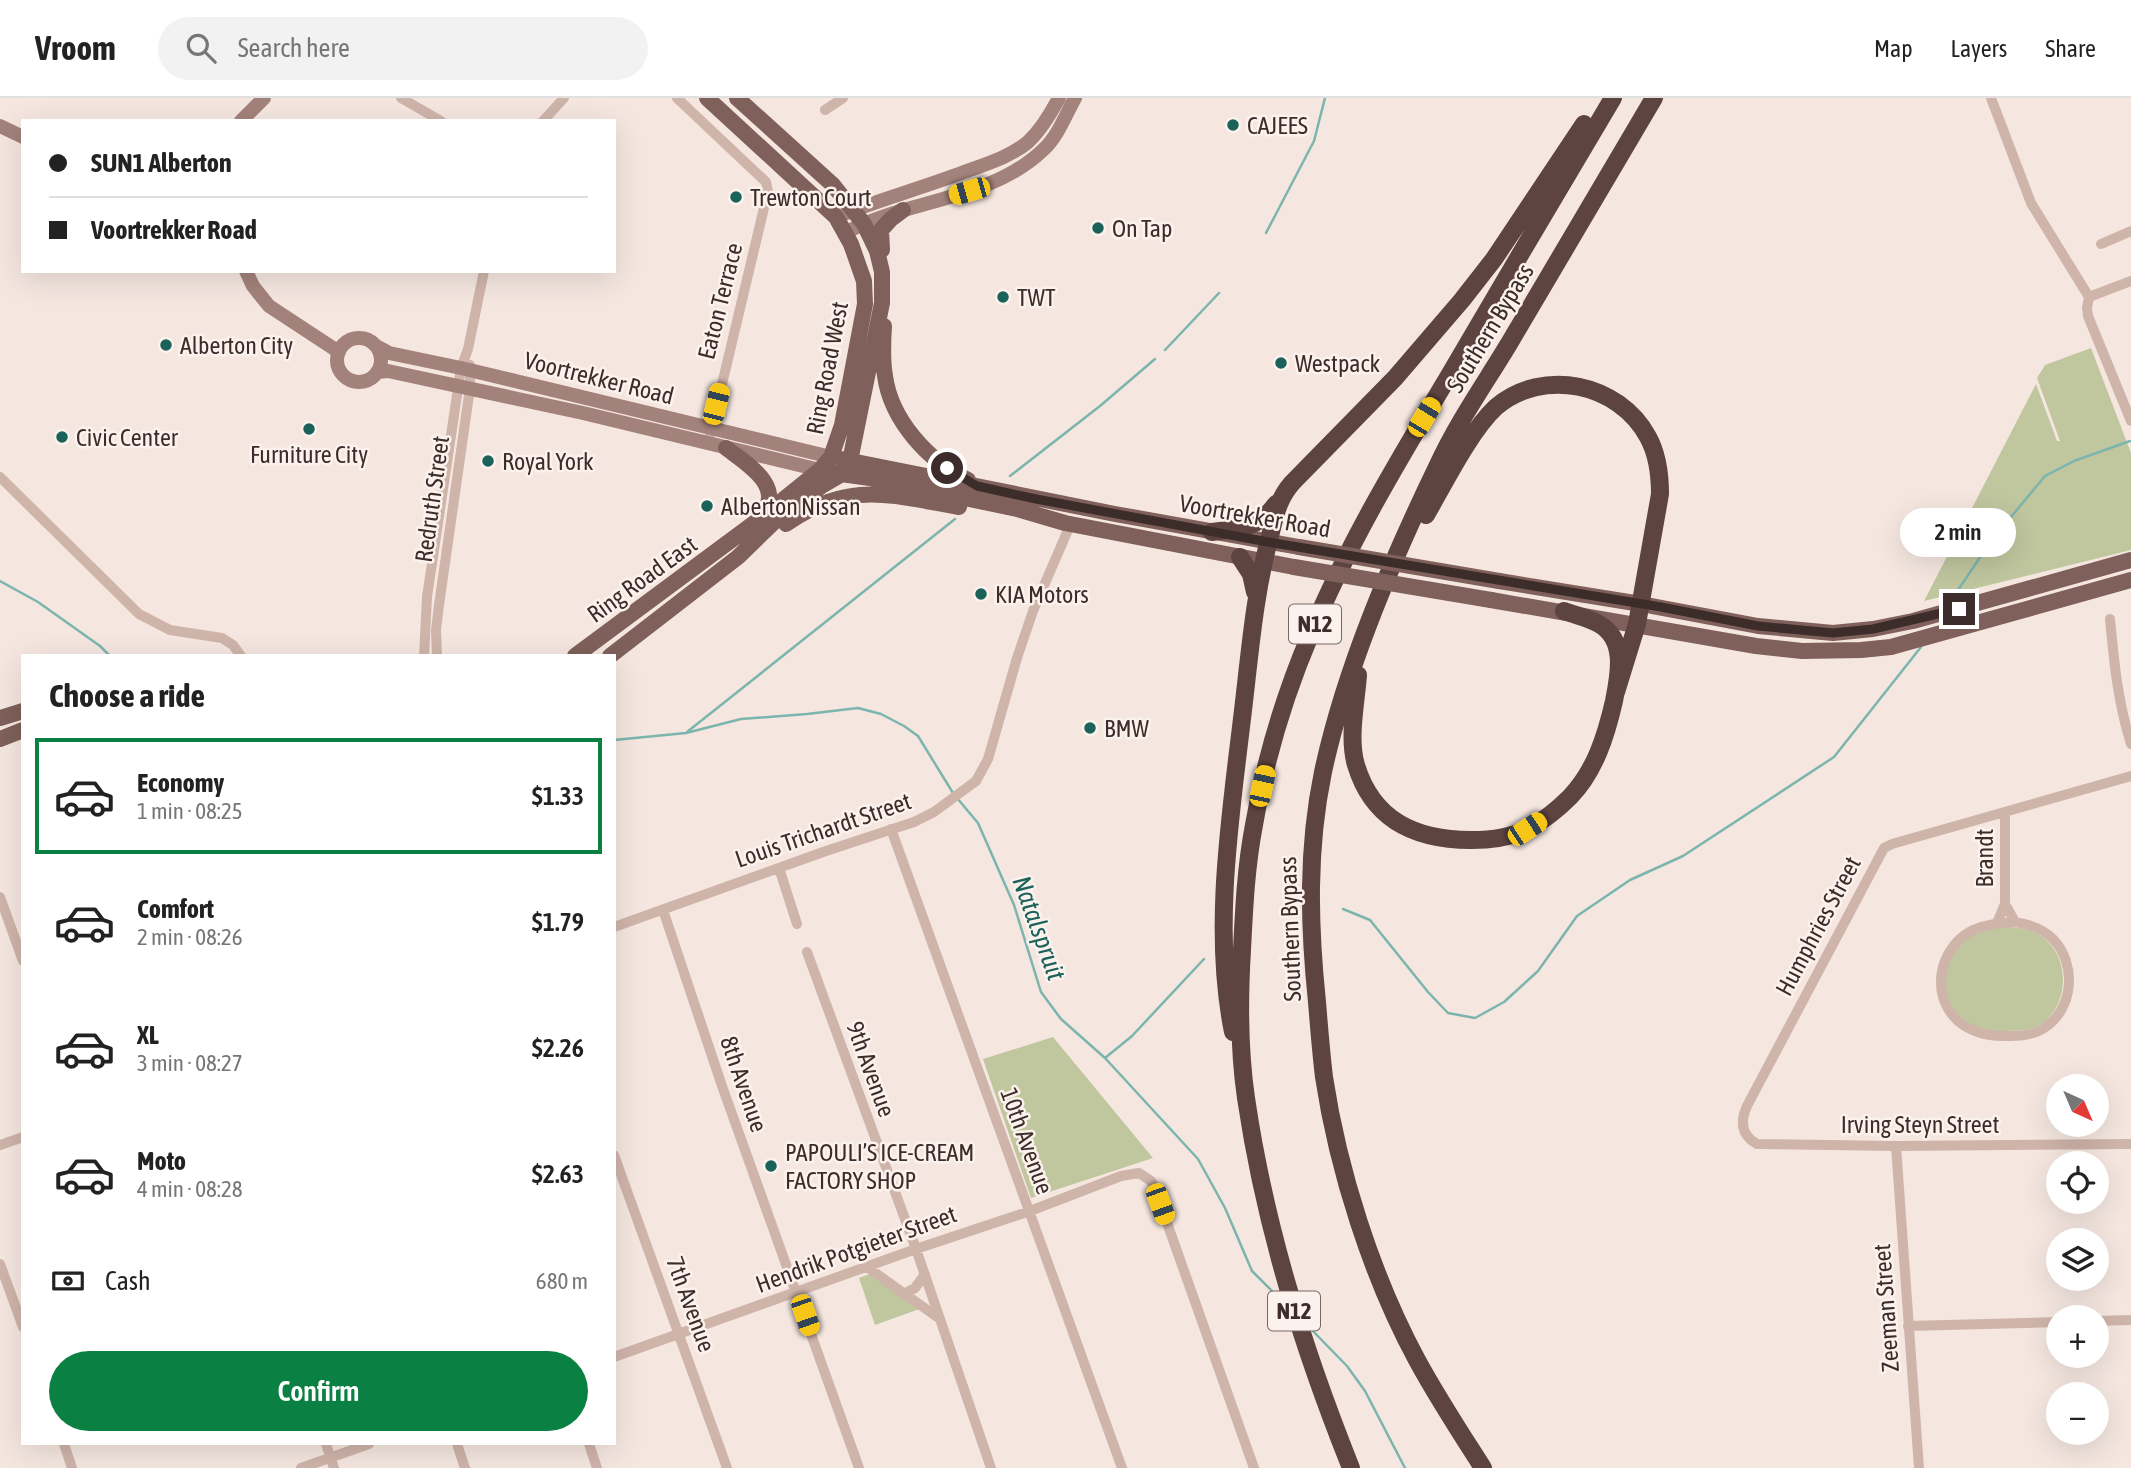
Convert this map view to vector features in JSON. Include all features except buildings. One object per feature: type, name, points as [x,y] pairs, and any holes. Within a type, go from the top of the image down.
[{"type":"highway","points":[[1212,532],[1252,526],[1262,520],[1292,482],[1395,378],[1494,259],[1601,98]]},
{"type":"highway","name":"Southern Bypass","points":[[1351,1468],[1299,1326],[1269,1217],[1246,1097],[1241,1051],[1240,985],[1244,906],[1254,826],[1284,706],[1310,635],[1371,509],[1613,98]]},
{"type":"highway","name":"Southern Bypass","points":[[1483,1468],[1416,1357],[1381,1280],[1352,1196],[1324,1078],[1313,970],[1310,907],[1312,843],[1335,723],[1380,594],[1439,461],[1654,98]]},
{"type":"highway","points":[[1360,650],[1353,739],[1356,763],[1373,801],[1388,816],[1413,831],[1442,839],[1490,840],[1527,829],[1550,815],[1574,792],[1592,768],[1637,624],[1660,494],[1660,473],[1647,435],[1622,406],[1588,389],[1566,384],[1545,384],[1524,389],[1495,408],[1461,454],[1380,594]]},
{"type":"highway","points":[[1246,1097],[1226,999],[1227,844],[1256,603],[1279,501]]},
{"type":"highway","points":[[1240,557],[1253,580],[1256,603]]},
{"type":"highway","points":[[1564,611],[1599,623],[1617,644],[1619,665],[1616,692]]},
{"type":"main road","name":"Ring Road West","points":[[707,98],[836,217],[852,244],[864,281],[865,304],[842,425],[831,457]]},
{"type":"main road","name":"Ring Road West","points":[[737,98],[833,185],[855,210],[873,239],[882,272],[882,303],[846,468]]},
{"type":"main road","points":[[882,272],[881,230],[903,210]]},
{"type":"main road","points":[[882,303],[885,375],[895,407],[914,437],[929,454],[977,486]]},
{"type":"main road","points":[[726,448],[757,472],[769,492],[764,512],[753,524]]},
{"type":"main road","name":"Voortrekker Road","points":[[831,457],[846,468],[870,478],[952,501],[1017,509],[1068,523],[1240,557],[1756,646],[1802,651],[1891,647],[2131,580]]},
{"type":"main road","name":"Ring Road East","points":[[578,654],[753,524],[820,470],[831,457]]},
{"type":"main road","name":"Voortrekker Road","points":[[820,470],[846,468],[977,486],[1268,542],[1758,626],[1833,633],[1913,621],[2131,560]]},
{"type":"main road","name":"Ring Road East","points":[[613,654],[738,557],[773,523],[846,468]]},
{"type":"main road","points":[[738,557],[812,508],[846,496],[861,494],[952,501],[999,514],[1068,523]]},
{"type":"main road","points":[[0,718],[21,711]]},
{"type":"main road","points":[[0,739],[21,731]]},
{"type":"street","points":[[244,119],[264,98]]},
{"type":"street","points":[[401,98],[438,119]]},
{"type":"street","points":[[545,119],[564,98]]},
{"type":"street","name":"Eaton Terrace","points":[[677,98],[766,182],[768,191],[709,436]]},
{"type":"street","points":[[825,110],[843,98]]},
{"type":"street","points":[[836,217],[877,201],[929,186],[1007,155],[1029,141],[1059,98]]},
{"type":"street","points":[[845,233],[884,215],[998,179],[1045,148],[1075,98]]},
{"type":"street","points":[[1991,98],[2025,191],[2089,297],[2088,316],[2131,421]]},
{"type":"street","points":[[0,126],[21,136]]},
{"type":"street","points":[[2101,244],[2131,231]]},
{"type":"street","points":[[247,273],[253,286],[269,306],[339,352]]},
{"type":"street","points":[[424,654],[427,597],[464,387],[467,349],[484,273]]},
{"type":"street","points":[[2089,297],[2131,281]]},
{"type":"street","points":[[352,339],[369,340],[376,346],[381,363],[371,379],[353,381],[345,377],[339,369],[339,352],[344,344],[352,339]]},
{"type":"street","name":"Voortrekker Road","points":[[376,346],[389,353],[585,398],[709,436],[726,448],[820,470]]},
{"type":"street","name":"Voortrekker Road","points":[[377,372],[388,371],[583,413],[831,457]]},
{"type":"street","name":"Redruth Street","points":[[436,654],[436,630],[464,387]]},
{"type":"street","points":[[583,413],[585,398]]},
{"type":"street","points":[[0,477],[139,614],[170,630],[222,638],[233,645],[240,654]]},
{"type":"street","name":"Louis Trichardt Street","points":[[616,926],[914,822],[934,812],[976,781],[988,759],[1017,658],[1068,523]]},
{"type":"street","points":[[2110,619],[2117,690],[2131,744]]},
{"type":"street","name":"Humphries Street","points":[[1748,1104],[1881,851],[1892,844],[2131,776]]},
{"type":"street","name":"Brandt","points":[[1997,923],[2005,904],[2005,813]]},
{"type":"street","name":"10th Avenue","points":[[891,829],[1122,1468]]},
{"type":"street","points":[[779,868],[797,924]]},
{"type":"street","points":[[0,898],[21,956]]},
{"type":"street","name":"Brandt","points":[[2005,904],[2015,922]]},
{"type":"street","name":"8th Avenue","points":[[663,910],[722,1086],[859,1468]]},
{"type":"street","name":"Brandt","points":[[2015,922],[2031,925],[2051,937],[2062,950],[2068,964],[2068,993],[2063,1008],[2043,1030],[2010,1036],[1980,1034],[1956,1019],[1942,993],[1941,971],[1956,942],[1970,932],[1987,924],[2015,922]]},
{"type":"street","name":"9th Avenue","points":[[807,951],[925,1274],[991,1468]]},
{"type":"street","name":"Irving Steyn Street","points":[[1748,1104],[1742,1128],[1750,1140],[1757,1144],[2131,1144]]},
{"type":"street","points":[[0,1145],[21,1139]]},
{"type":"street","name":"Zeeman Street","points":[[1896,1146],[1919,1468]]},
{"type":"street","name":"7th Avenue","points":[[616,1160],[727,1468]]},
{"type":"street","name":"Hendrik Potgieter Street","points":[[616,1356],[1121,1177],[1139,1173],[1151,1181],[1166,1218],[1254,1468]]},
{"type":"street","points":[[0,1264],[21,1322]]},
{"type":"street","points":[[867,1267],[940,1320]]},
{"type":"street","points":[[904,1294],[915,1289],[925,1274]]},
{"type":"street","points":[[2109,1321],[2131,1320]]},
{"type":"street","points":[[1908,1325],[2046,1322]]},
{"type":"street","points":[[64,1445],[72,1468]]},
{"type":"street","points":[[326,1445],[333,1463]]},
{"type":"street","points":[[301,1468],[333,1463],[367,1445]]},
{"type":"street","points":[[457,1445],[466,1468]]},
{"type":"street","points":[[589,1445],[597,1468]]},
{"type":"green space","points":[[2091,348],[2131,453],[2131,550],[1924,601],[2036,384],[2057,441],[2060,441],[2037,378],[2045,365]]},
{"type":"green space","points":[[2011,927],[2038,934],[2054,949],[2063,974],[2060,1000],[2054,1012],[2033,1028],[2017,1031],[1983,1030],[1967,1023],[1951,1005],[1945,982],[1946,971],[1955,950],[1974,934]]},
{"type":"green space","points":[[1053,1037],[1153,1158],[1031,1198],[983,1059]]},
{"type":"green space","points":[[872,1273],[922,1308],[875,1325],[859,1278]]},
{"type":"waterway","points":[[1266,233],[1314,141],[1325,98]]},
{"type":"waterway","points":[[1165,350],[1219,293]]},
{"type":"waterway","points":[[1010,476],[1155,359]]},
{"type":"waterway","points":[[1952,599],[1991,541],[2045,476],[2074,461],[2130,441]]},
{"type":"waterway","points":[[687,732],[955,519]]},
{"type":"waterway","name":"Natalspruit","points":[[0,581],[38,602],[108,654]]},
{"type":"waterway","points":[[1343,909],[1370,920],[1448,1013],[1475,1018],[1504,1002],[1538,971],[1577,916],[1630,880],[1683,856],[1834,757],[1921,647]]},
{"type":"waterway","name":"Natalspruit","points":[[616,740],[686,733],[741,719],[858,708],[881,714],[918,736],[953,793]]},
{"type":"waterway","name":"Natalspruit","points":[[957,798],[978,823],[1014,905],[1041,992],[1061,1019],[1105,1058],[1198,1159],[1225,1208],[1252,1271],[1284,1303]]},
{"type":"waterway","points":[[1105,1058],[1132,1036],[1204,959]]},
{"type":"waterway","name":"Natalspruit","points":[[1307,1325],[1347,1366],[1365,1391],[1405,1468]]},
{"type":"place","name":"CAJEES","points":[[1233,125]]},
{"type":"place","name":"Trewton Court","points":[[736,197]]},
{"type":"place","name":"On Tap","points":[[1098,228]]},
{"type":"place","name":"TWT","points":[[1003,297]]},
{"type":"place","name":"Alberton City","points":[[166,345]]},
{"type":"place","name":"Westpack","points":[[1281,363]]},
{"type":"place","name":"Furniture City","points":[[309,429]]},
{"type":"place","name":"Civic Center","points":[[62,437]]},
{"type":"place","name":"Royal York","points":[[488,461]]},
{"type":"place","name":"Alberton Nissan","points":[[707,506]]},
{"type":"place","name":"KIA Motors","points":[[981,594]]},
{"type":"place","name":"BMW","points":[[1090,728]]},
{"type":"place","name":"PAPOULI’S ICE-CREAM FACTORY SHOP","points":[[771,1166]]},
{"type":"route","points":[[947,468],[977,486],[1036,499],[1268,542],[1661,607],[1758,626],[1833,633],[1873,629],[1959,609]]}]
